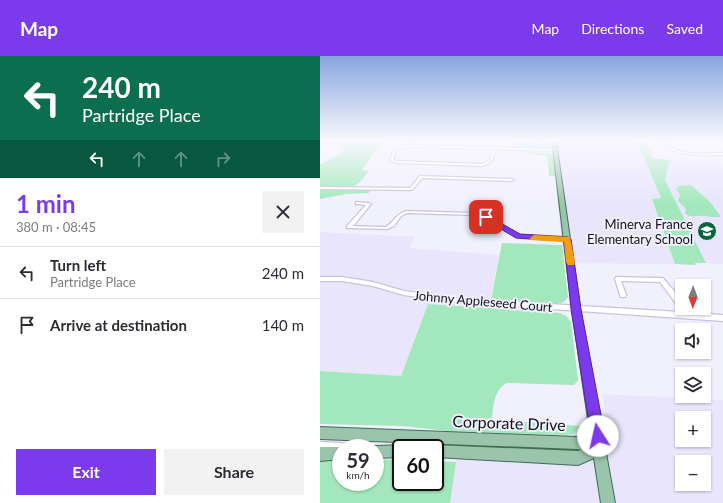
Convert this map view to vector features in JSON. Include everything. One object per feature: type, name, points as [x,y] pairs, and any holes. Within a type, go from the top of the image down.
[{"type":"main road","points":[[557,162],[576,309],[608,503]]},
{"type":"main road","name":"Corporate Drive","points":[[320,432],[578,443],[600,449]]},
{"type":"main road","points":[[444,452],[578,458],[600,449]]},
{"type":"main road","points":[[320,454],[332,453]]},
{"type":"street","points":[[397,162],[486,164],[489,162]]},
{"type":"street","points":[[320,188],[411,190],[421,178],[512,180]]},
{"type":"street","points":[[357,203],[369,204],[349,227],[390,227],[400,215],[406,212],[474,214],[486,217],[519,236],[568,239]]},
{"type":"street","name":"Johnny Appleseed Court","points":[[320,279],[342,279],[372,284],[404,293],[452,300],[723,318]]},
{"type":"street","points":[[623,295],[618,279],[661,280],[677,300],[685,316]]},
{"type":"street","points":[[320,446],[332,447]]},
{"type":"shaded area","points":[[553,162],[646,162],[661,199],[652,199],[675,264],[564,263]]},
{"type":"shaded area","name":"Minerva France Elementary School","points":[[670,162],[718,163],[723,167],[723,264],[706,263],[665,180]]},
{"type":"shaded area","points":[[320,232],[415,237],[409,248],[499,255],[489,308],[428,304],[401,376],[320,371]]},
{"type":"shaded area","points":[[602,394],[675,398],[675,403],[711,403],[711,399],[723,400],[723,503],[450,503],[460,431],[573,434],[581,426],[608,424]]},
{"type":"green space","points":[[324,162],[367,162],[362,170],[369,171],[358,184],[352,187],[343,188],[320,186],[320,164]]},
{"type":"green space","points":[[548,162],[553,162],[555,176],[549,176]]},
{"type":"green space","points":[[646,162],[670,162],[665,180],[706,263],[695,263],[696,265],[675,264],[652,199],[661,198]]},
{"type":"green space","points":[[691,185],[710,202],[721,217],[692,216],[685,213],[686,209],[678,201],[680,195],[676,189],[679,186]]},
{"type":"green space","points":[[320,188],[370,190],[369,193],[346,194],[320,199]]},
{"type":"green space","points":[[502,243],[562,245],[568,297],[566,300],[562,303],[556,304],[491,300]]},
{"type":"green space","points":[[428,304],[560,313],[566,316],[571,322],[578,380],[574,385],[507,383],[499,389],[495,399],[492,420],[581,426],[573,434],[564,435],[448,431],[402,426],[320,424],[320,371],[401,376]]},
{"type":"green space","points":[[392,459],[392,491],[444,491],[444,461],[456,462],[450,503],[320,503],[320,461],[332,460],[332,491],[384,491],[384,460]]},
{"type":"slow traffic","points":[[534,238],[568,239],[571,262]]},
{"type":"place","name":"Minerva France Elementary School","points":[[707,231]]},
{"type":"route","points":[[486,217],[513,234],[519,236],[528,238],[568,239],[576,309],[598,436]]}]
